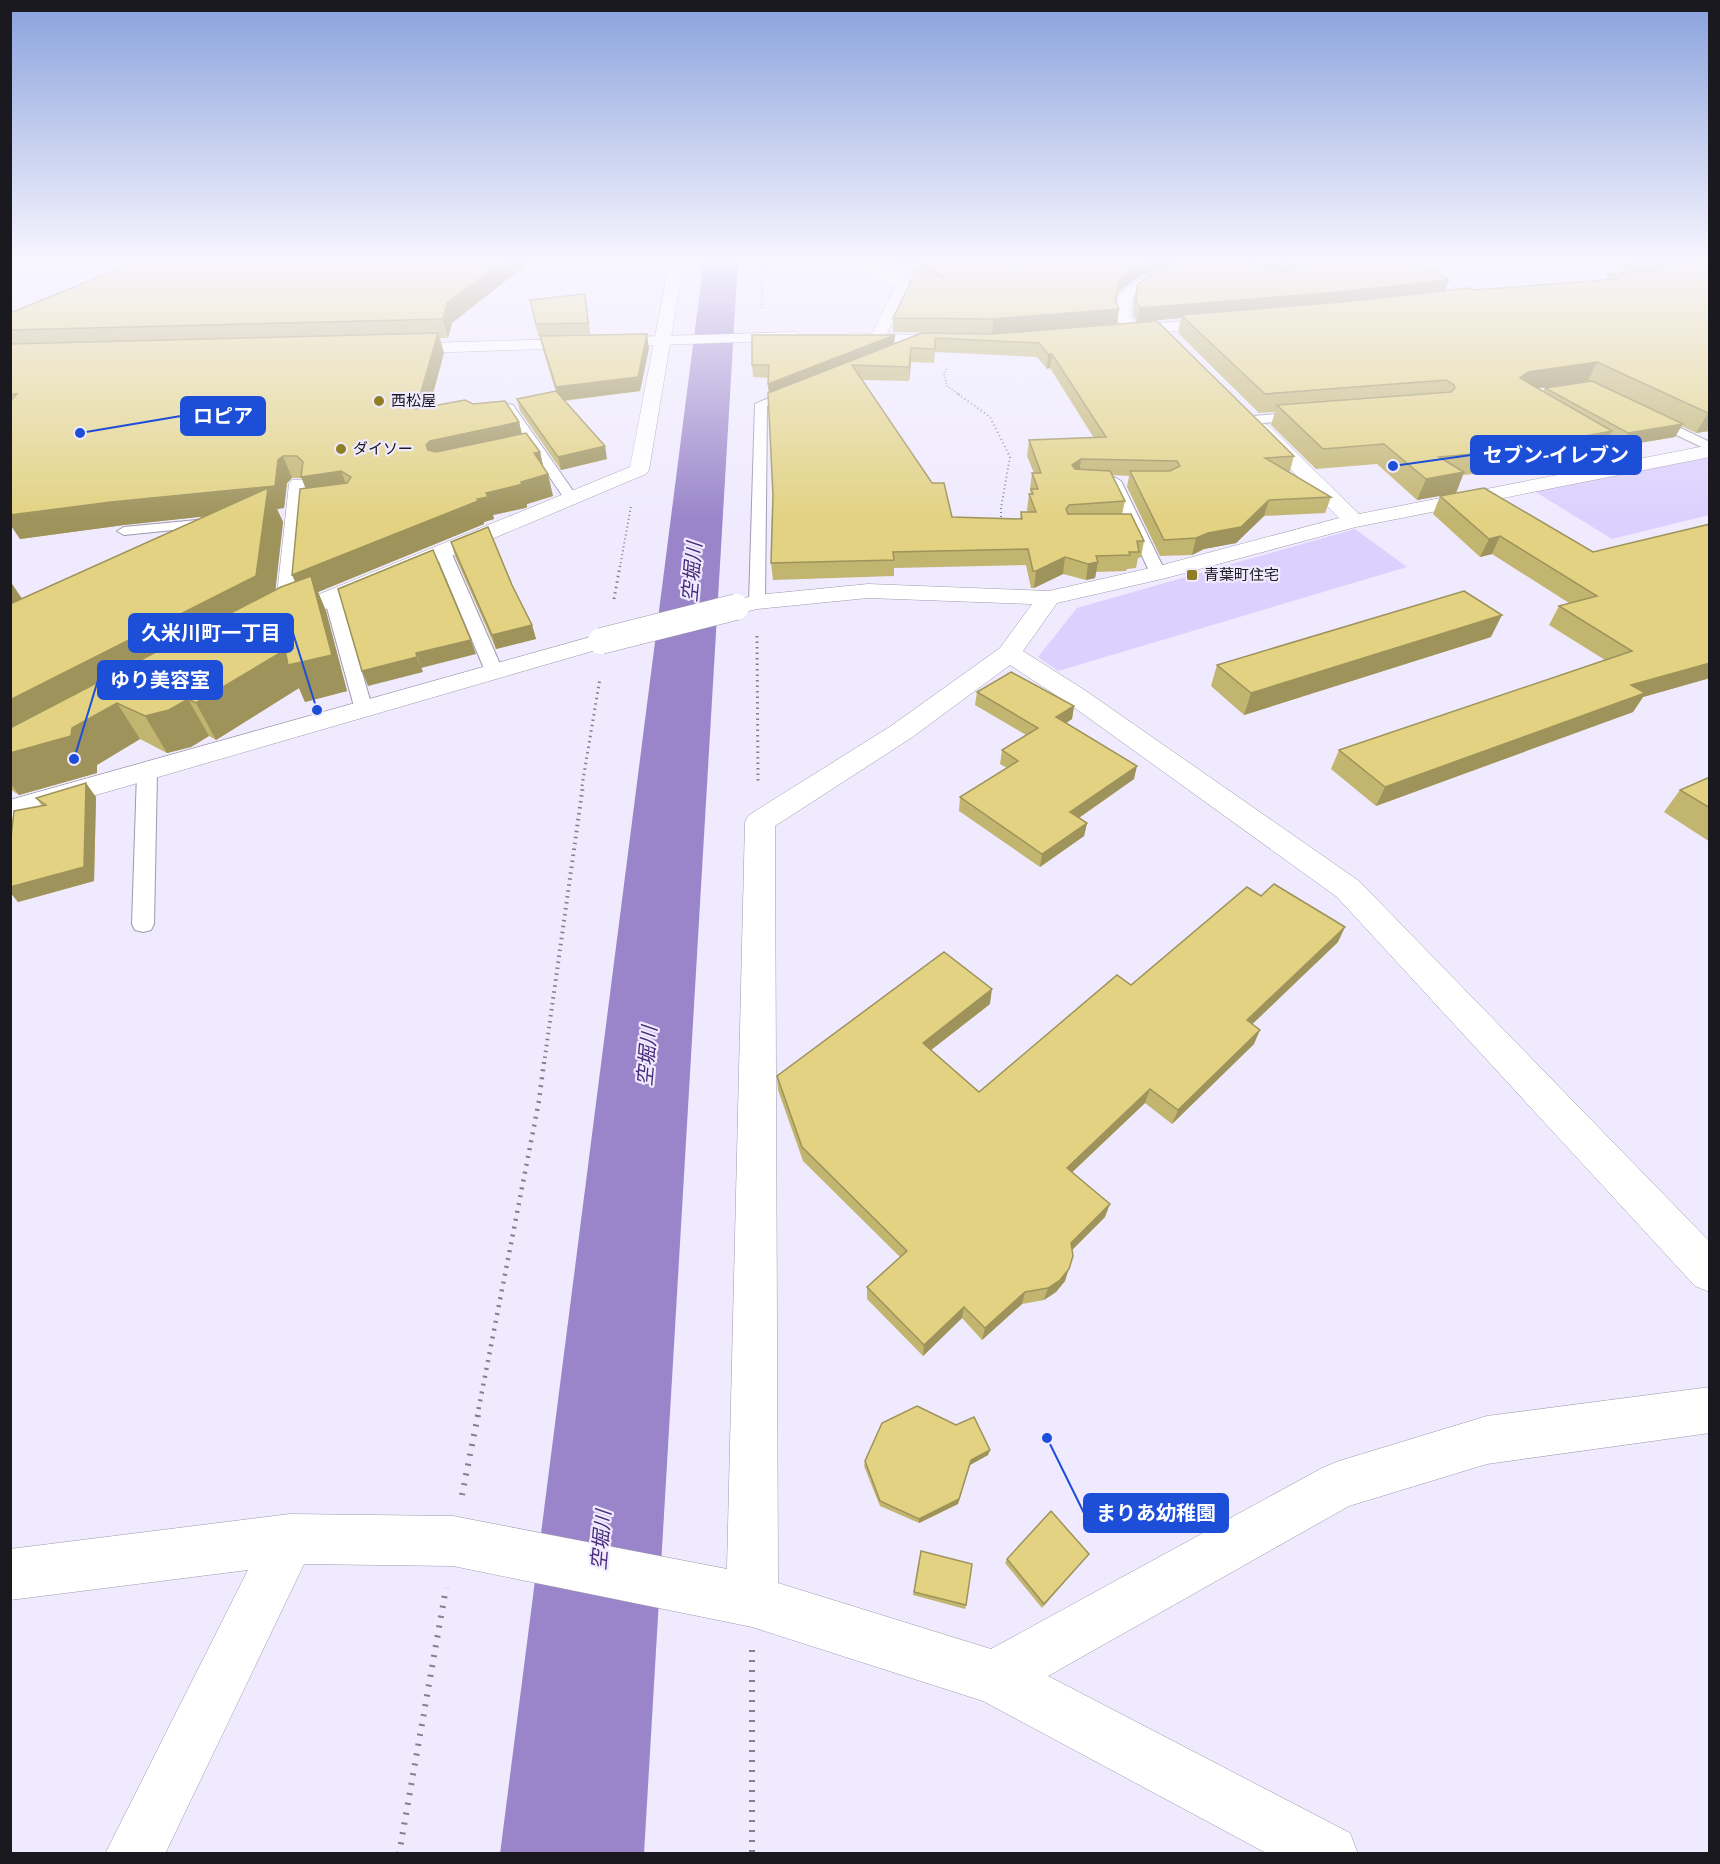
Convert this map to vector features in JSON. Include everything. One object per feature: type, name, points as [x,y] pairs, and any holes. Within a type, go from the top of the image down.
[{"type":"street","points":[[380,349],[476,346]]},
{"type":"street","points":[[267,627],[287,616],[639,470],[665,346]]},
{"type":"street","points":[[1235,403],[1354,521]]},
{"type":"street","points":[[10,810],[147,773],[601,641],[746,605],[868,591],[1048,598],[1158,573],[1354,521],[1641,465],[1710,449]]},
{"type":"street","points":[[287,616],[291,513],[299,484]]},
{"type":"street","points":[[742,1598],[760,822],[902,732],[1009,653],[1048,598]]},
{"type":"street","points":[[1009,653],[1077,697],[1348,890],[1710,1272]]},
{"type":"street","points":[[994,1677],[1339,1485],[1487,1440],[1710,1410]]},
{"type":"street","points":[[134,1854],[290,1539]]},
{"type":"street","points":[[10,1575],[290,1539],[453,1541],[742,1598],[994,1677],[1329,1854]]},
{"type":"lane","points":[[892,352],[907,346]]},
{"type":"lane","points":[[746,605],[761,404],[813,383]]},
{"type":"lane","points":[[496,418],[511,412],[531,449],[571,498]]},
{"type":"lane","points":[[1639,412],[1710,449]]},
{"type":"lane","points":[[1252,420],[1322,415]]},
{"type":"lane","points":[[1570,425],[1641,465]]},
{"type":"lane","points":[[1135,481],[1108,481],[1134,523],[1158,573]]},
{"type":"lane","points":[[291,513],[317,504]]},
{"type":"lane","points":[[124,531],[237,520]]},
{"type":"lane","points":[[1113,524],[1134,523]]},
{"type":"lane","points":[[443,552],[494,671]]},
{"type":"lane","points":[[333,597],[364,710]]},
{"type":"lane","points":[[143,924],[147,773]]},
{"type":"path","points":[[960,346],[944,374],[947,386],[990,417],[1011,457],[1001,508],[999,595]]},
{"type":"path","points":[[614,604],[629,516]]},
{"type":"path","points":[[746,605],[757,777]]},
{"type":"path","points":[[399,1854],[453,1541],[539,1101],[589,738],[602,670]]},
{"type":"path","points":[[742,1598],[752,1854]]},
{"type":"shaded area","points":[[1709,457],[1709,515],[1612,539],[1534,491]]},
{"type":"shaded area","points":[[1355,529],[1407,567],[1058,671],[1038,657],[1077,608]]},
{"type":"building","points":[[10,346],[434,346],[416,409],[465,400],[473,404],[505,401],[519,422],[430,441],[426,445],[428,450],[436,452],[526,433],[540,452],[534,453],[548,474],[521,482],[522,484],[519,485],[486,493],[488,497],[477,499],[478,501],[292,575],[300,489],[347,483],[351,477],[341,471],[301,477],[303,462],[297,456],[283,456],[278,460],[275,486],[111,502],[10,515],[10,401],[17,394],[10,394]]},
{"type":"building","points":[[543,346],[644,346],[638,377],[556,387]]},
{"type":"building","points":[[752,346],[867,346],[768,384],[769,365],[752,365]]},
{"type":"building","points":[[889,346],[935,346],[935,349],[911,348],[909,367],[852,365],[932,483],[944,483],[952,517],[1022,519],[1021,512],[1036,512],[1029,494],[1033,494],[1031,489],[1038,489],[1032,473],[1041,473],[1029,440],[1106,437],[1052,354],[1048,354],[1041,346],[1182,346],[1294,456],[1265,458],[1331,497],[1269,500],[1241,527],[1208,533],[1196,538],[1164,540],[1130,471],[1170,471],[1180,466],[1177,461],[1081,459],[1072,465],[1075,469],[1110,471],[1125,501],[1069,505],[1066,509],[1068,514],[1131,514],[1144,541],[1137,541],[1139,552],[1129,552],[1130,555],[1096,556],[1098,562],[1088,564],[1065,557],[1036,571],[1033,571],[1028,549],[893,552],[894,560],[771,563],[773,495],[768,393]]},
{"type":"building","points":[[1214,346],[1710,346],[1710,413],[1597,362],[1528,372],[1520,378],[1612,431],[1506,451],[1439,457],[1464,472],[1426,479],[1384,444],[1323,449],[1277,405],[1451,392],[1455,388],[1454,385],[1446,380],[1265,394]]},
{"type":"building","points":[[1592,381],[1683,424],[1628,433],[1545,388]]},
{"type":"building","points":[[556,391],[605,446],[558,457],[517,399]]},
{"type":"building","points":[[268,488],[256,576],[10,700],[10,604]]},
{"type":"building","points":[[1484,488],[1593,552],[1710,524],[1710,663],[1631,685],[1645,693],[1385,787],[1339,750],[1632,651],[1559,606],[1597,596],[1500,536],[1489,539],[1440,496]]},
{"type":"building","points":[[488,527],[512,585],[532,625],[492,635],[451,542]]},
{"type":"building","points":[[433,550],[471,640],[416,653],[417,657],[362,671],[338,589]]},
{"type":"building","points":[[311,576],[332,655],[288,665],[285,650],[196,703],[188,699],[169,710],[145,716],[117,703],[72,728],[71,736],[10,753],[10,728],[281,587]]},
{"type":"building","points":[[1464,591],[1502,615],[1251,693],[1217,665]]},
{"type":"building","points":[[1011,672],[1074,706],[1056,717],[1137,766],[1070,812],[1087,823],[1042,854],[960,797],[1018,761],[1002,750],[1038,728],[977,692]]},
{"type":"building","points":[[1710,777],[1710,808],[1680,790]]},
{"type":"building","points":[[86,783],[84,867],[10,887],[10,847],[14,811],[46,805],[36,798]]},
{"type":"building","points":[[1274,884],[1345,927],[1247,1020],[1260,1030],[1178,1110],[1150,1089],[1067,1168],[1110,1204],[1071,1243],[1073,1256],[1069,1269],[1060,1280],[1048,1288],[1025,1292],[985,1328],[964,1307],[924,1345],[867,1287],[907,1251],[802,1147],[777,1076],[944,952],[992,989],[923,1043],[979,1092],[1117,975],[1131,985],[1247,887],[1261,896]]},
{"type":"building","points":[[917,1406],[956,1425],[974,1417],[990,1450],[971,1460],[959,1499],[919,1519],[880,1501],[865,1461],[882,1423]]},
{"type":"building","points":[[1051,1511],[1089,1554],[1044,1604],[1007,1559]]},
{"type":"building","points":[[921,1551],[972,1564],[966,1605],[914,1592]]},
{"type":"waterway","name":"空堀川","points":[[572,1854],[713,346]]},
{"type":"place","name":"西松屋","points":[[379,401]]},
{"type":"place","name":"ロピア","points":[[80,433]]},
{"type":"place","name":"ダイソー","points":[[341,449]]},
{"type":"place","name":"セブン-イレブン","points":[[1393,466]]},
{"type":"place","name":"青葉町住宅","points":[[1192,575]]},
{"type":"place","name":"久米川町一丁目","points":[[317,710]]},
{"type":"place","name":"ゆり美容室","points":[[74,759]]},
{"type":"place","name":"まりあ幼稚園","points":[[1047,1438]]}]
